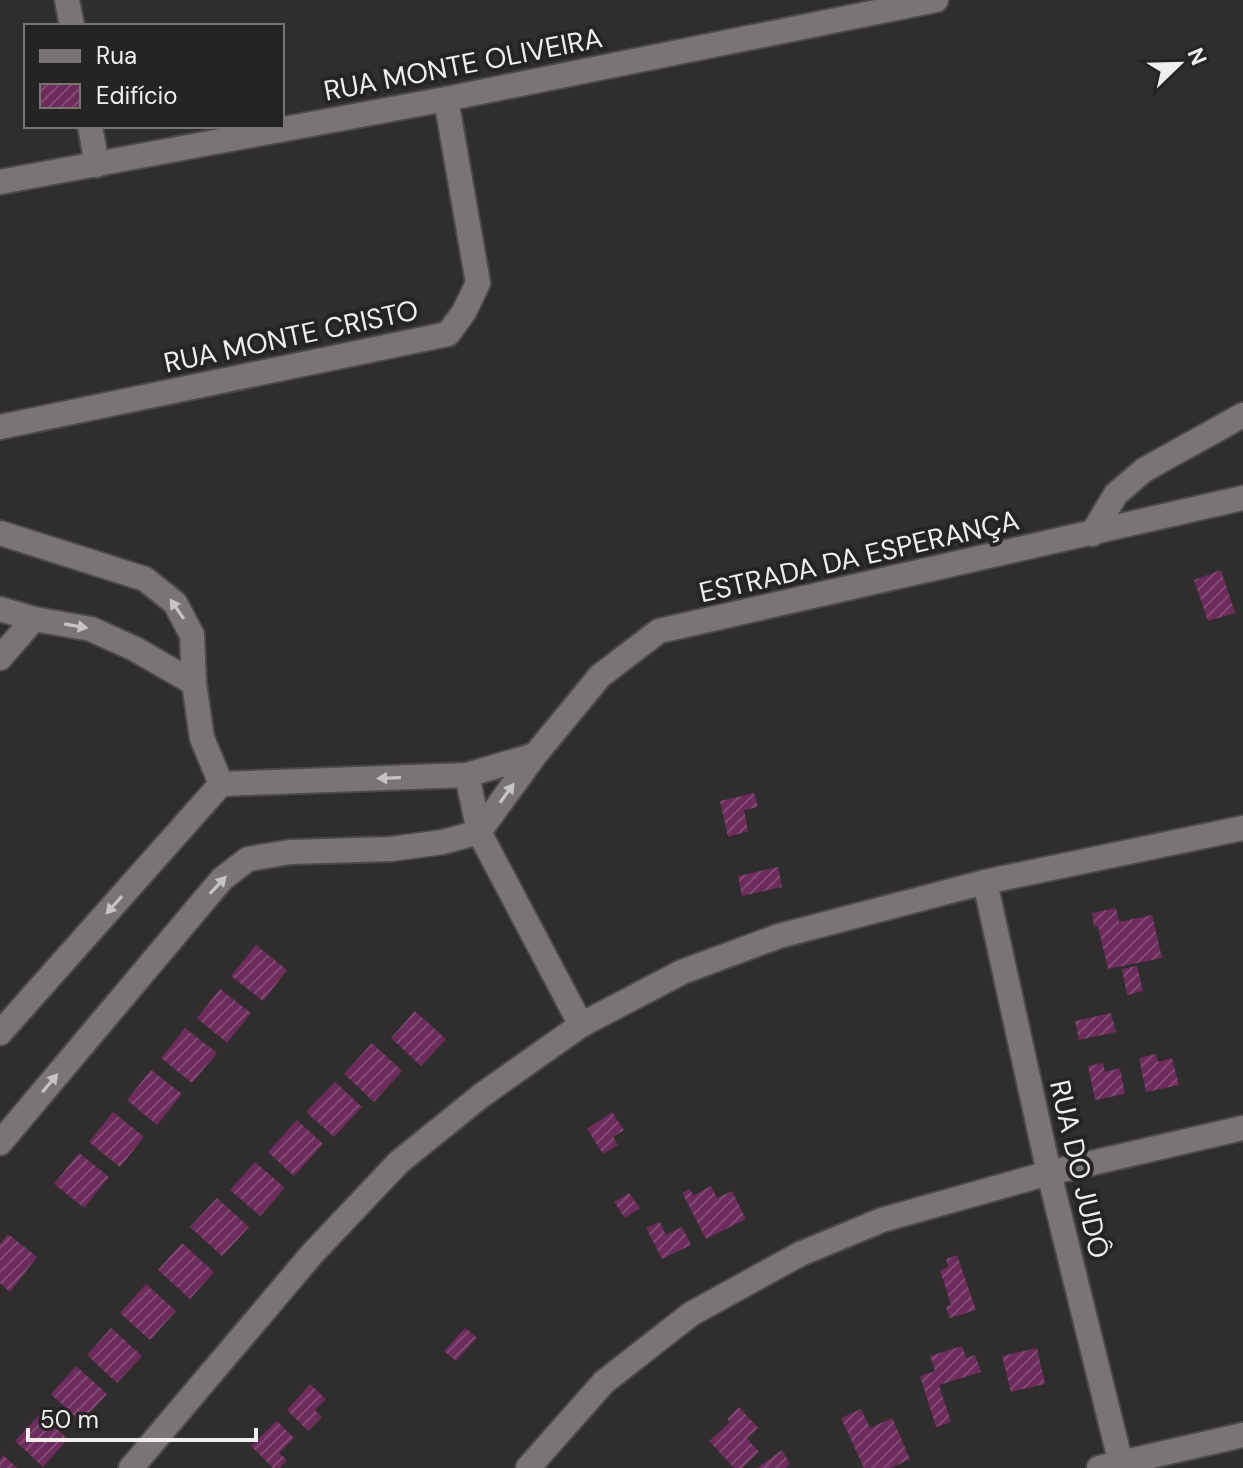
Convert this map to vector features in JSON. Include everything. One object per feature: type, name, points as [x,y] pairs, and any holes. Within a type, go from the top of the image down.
[{"type":"street","points":[[67,0],[72,24]]},
{"type":"street","name":"RUA MONTE OLIVEIRA","points":[[0,182],[446,99],[936,0]]},
{"type":"street","name":"RUA MONTE CRISTO","points":[[0,427],[448,334],[464,312],[478,283],[446,99]]},
{"type":"street","points":[[90,128],[97,165]]},
{"type":"street","points":[[1092,534],[1116,494],[1144,470],[1243,415]]},
{"type":"street","name":"ESTRADA DA ESPERANÇA","points":[[479,832],[535,755],[600,676],[659,631],[1243,498]]},
{"type":"street","points":[[0,533],[145,579],[175,603],[192,635],[194,683],[202,738],[221,784]]},
{"type":"street","points":[[0,609],[34,619],[91,629],[135,649],[194,683]]},
{"type":"street","points":[[0,658],[34,619]]},
{"type":"street","points":[[0,1033],[221,784],[467,775],[535,755]]},
{"type":"street","points":[[467,775],[479,832],[581,1025]]},
{"type":"street","points":[[131,1468],[312,1254],[399,1162],[482,1095],[581,1025],[682,972],[779,936],[985,882],[1243,828]]},
{"type":"street","points":[[0,1143],[222,879],[248,859],[290,852],[391,849],[443,842],[479,832]]},
{"type":"street","name":"RUA DO JUDÔ","points":[[985,882],[1114,1466]]},
{"type":"street","points":[[528,1468],[604,1382],[691,1314],[800,1254],[882,1220],[1049,1173],[1243,1128]]},
{"type":"street","points":[[1114,1466],[1243,1435]]},
{"type":"building","points":[[1221,570],[1235,613],[1208,621],[1194,580]]},
{"type":"building","points":[[754,793],[758,807],[744,810],[748,831],[728,837],[720,801]]},
{"type":"building","points":[[778,867],[782,887],[742,896],[738,876]]},
{"type":"building","points":[[1116,908],[1119,922],[1152,915],[1162,958],[1108,969],[1092,913]]},
{"type":"building","points":[[256,945],[287,970],[263,1001],[231,976]]},
{"type":"building","points":[[1137,966],[1143,991],[1127,995],[1122,969]]},
{"type":"building","points":[[220,989],[251,1013],[227,1043],[197,1018]]},
{"type":"building","points":[[415,1011],[446,1039],[421,1066],[391,1038]]},
{"type":"building","points":[[1111,1013],[1116,1032],[1079,1040],[1075,1021]]},
{"type":"building","points":[[185,1028],[217,1053],[192,1083],[161,1058]]},
{"type":"building","points":[[372,1043],[402,1071],[374,1102],[344,1074]]},
{"type":"building","points":[[1156,1054],[1158,1062],[1172,1058],[1179,1085],[1146,1092],[1139,1058]]},
{"type":"building","points":[[1103,1063],[1105,1072],[1120,1068],[1125,1094],[1095,1100],[1088,1066]]},
{"type":"building","points":[[151,1070],[182,1094],[157,1125],[127,1100]]},
{"type":"building","points":[[335,1082],[362,1107],[334,1137],[306,1112]]},
{"type":"building","points":[[113,1112],[144,1137],[120,1167],[89,1142]]},
{"type":"building","points":[[612,1112],[624,1130],[613,1137],[618,1145],[603,1154],[587,1129]]},
{"type":"building","points":[[297,1120],[323,1144],[294,1176],[268,1152]]},
{"type":"building","points":[[79,1153],[109,1177],[84,1208],[54,1184]]},
{"type":"building","points":[[255,1162],[285,1188],[260,1216],[230,1190]]},
{"type":"building","points":[[711,1186],[717,1198],[732,1191],[746,1219],[706,1239],[682,1193],[690,1189],[693,1196]]},
{"type":"building","points":[[629,1193],[640,1208],[625,1218],[614,1202]]},
{"type":"building","points":[[217,1198],[249,1227],[222,1256],[190,1227]]},
{"type":"building","points":[[660,1222],[666,1235],[682,1227],[691,1245],[662,1259],[646,1228]]},
{"type":"building","points":[[8,1234],[37,1257],[10,1292],[0,1283],[0,1244]]},
{"type":"building","points":[[182,1243],[214,1272],[190,1299],[158,1270]]},
{"type":"building","points":[[957,1255],[976,1310],[950,1318],[946,1307],[951,1305],[940,1270],[948,1267],[946,1259]]},
{"type":"building","points":[[146,1284],[176,1311],[150,1340],[120,1313]]},
{"type":"building","points":[[111,1328],[142,1356],[117,1383],[87,1355]]},
{"type":"building","points":[[465,1328],[477,1338],[456,1361],[444,1351]]},
{"type":"building","points":[[962,1346],[966,1358],[975,1355],[981,1372],[939,1385],[951,1422],[936,1427],[920,1376],[935,1371],[930,1356]]},
{"type":"building","points":[[1037,1348],[1045,1384],[1011,1392],[1002,1356]]},
{"type":"building","points":[[76,1366],[107,1394],[81,1422],[51,1394]]},
{"type":"building","points":[[310,1384],[326,1399],[315,1410],[322,1417],[308,1431],[287,1410]]},
{"type":"building","points":[[739,1407],[758,1428],[747,1438],[759,1452],[742,1468],[734,1468],[709,1441],[730,1422],[727,1419]]},
{"type":"building","points":[[861,1409],[870,1428],[892,1418],[910,1459],[891,1468],[864,1468],[841,1418]]},
{"type":"building","points":[[40,1414],[68,1439],[43,1467],[15,1441]]},
{"type":"building","points":[[277,1421],[294,1438],[279,1453],[287,1460],[280,1468],[273,1468],[251,1446]]},
{"type":"building","points":[[782,1450],[790,1464],[785,1468],[757,1468]]},
{"type":"building","points":[[3,1455],[17,1468],[0,1468]]}]
